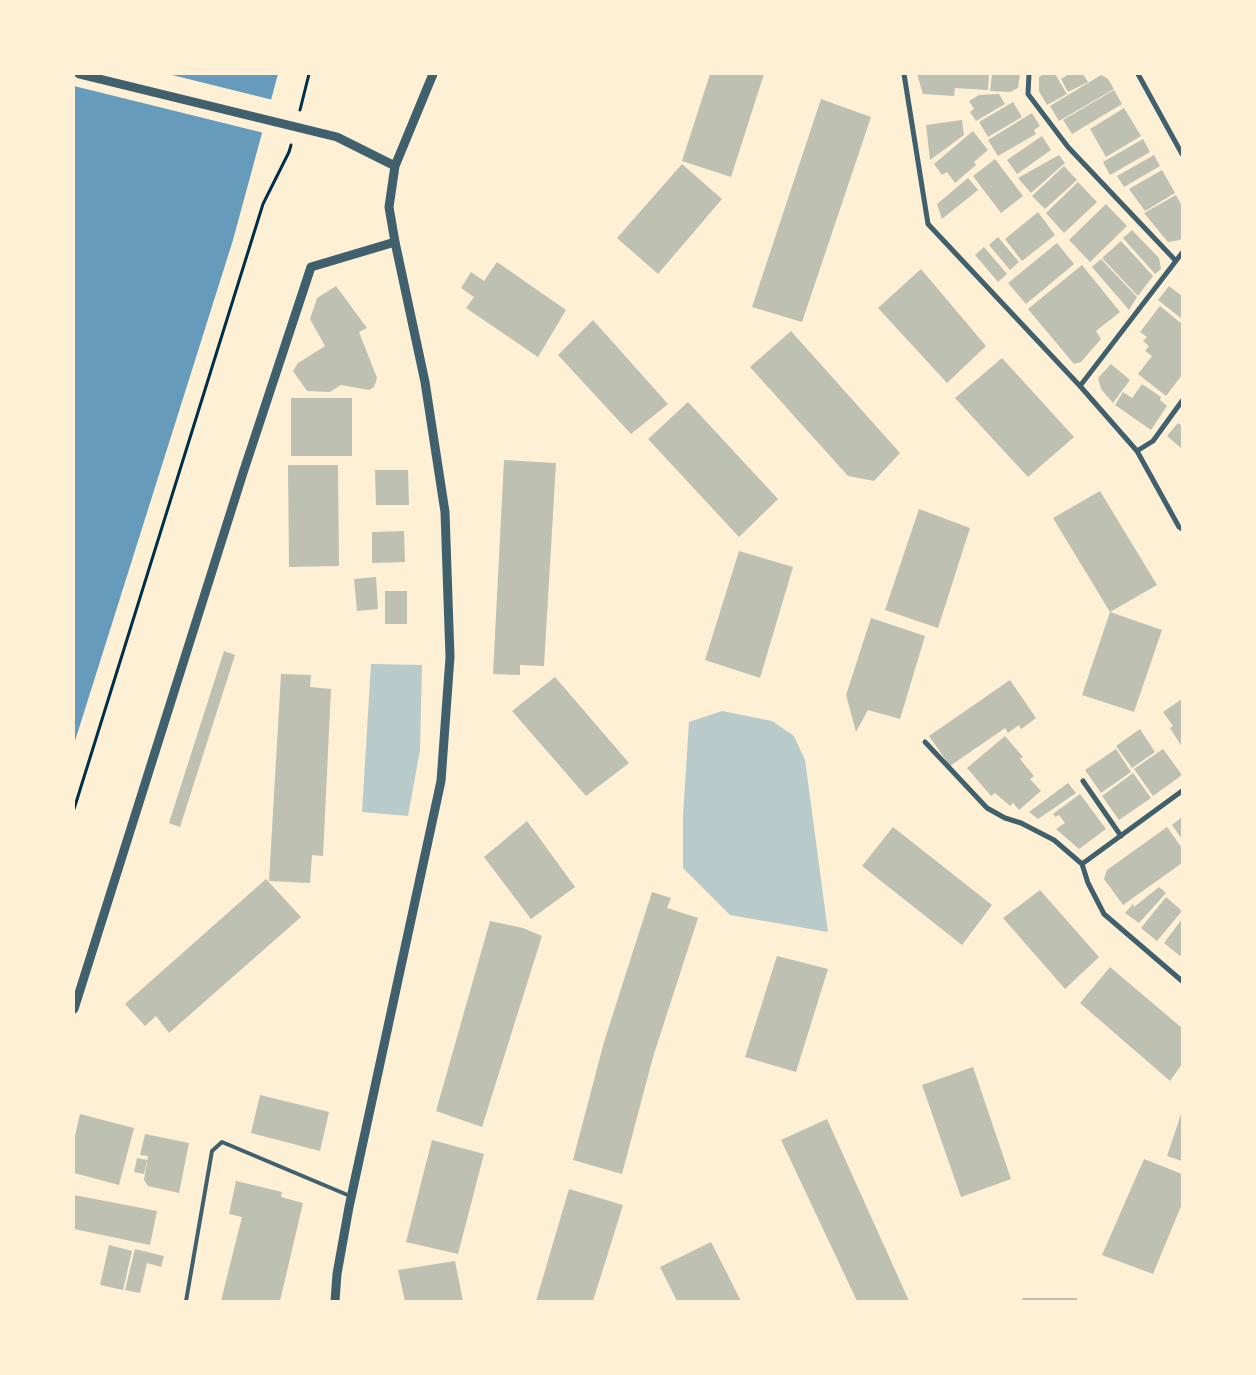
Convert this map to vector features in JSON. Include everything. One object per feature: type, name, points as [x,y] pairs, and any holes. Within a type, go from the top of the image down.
[{"type":"street","points":[[79,74],[337,137],[395,166]]},
{"type":"street","points":[[335,1301],[337,1274],[352,1196],[441,781],[450,657],[445,512],[425,382],[389,207],[395,166],[433,74]]},
{"type":"street","points":[[904,74],[928,224],[1080,386],[1138,451],[1182,529]]},
{"type":"street","points":[[1029,74],[1028,94],[1068,147],[1176,261]]},
{"type":"street","points":[[1138,74],[1182,154]]},
{"type":"street","points":[[74,1009],[243,473],[311,266],[395,242]]},
{"type":"street","points":[[1080,386],[1182,253]]},
{"type":"street","points":[[1138,451],[1153,441],[1182,401]]},
{"type":"street","points":[[925,742],[987,808],[1054,840],[1082,864],[1088,883],[1104,914],[1181,978]]},
{"type":"street","points":[[1083,781],[1121,836]]},
{"type":"street","points":[[1082,864],[1182,791]]},
{"type":"lane","points":[[186,1301],[212,1151],[222,1142],[352,1196]]},
{"type":"path","points":[[298,118],[309,74]]},
{"type":"path","points":[[74,809],[263,204],[290,152],[292,144]]},
{"type":"shaded area","points":[[371,664],[422,665],[420,750],[408,816],[362,812]]},
{"type":"shaded area","points":[[722,711],[772,721],[794,736],[805,760],[828,932],[730,915],[683,868],[683,816],[689,722]]},
{"type":"water","points":[[74,74],[278,74],[233,240],[74,744]]},
{"type":"pier","points":[[74,74],[168,74],[273,100],[264,133],[74,86]]},
{"type":"building","points":[[710,74],[764,74],[731,177],[682,161]]},
{"type":"building","points":[[917,74],[989,74],[988,90],[955,88],[954,96],[923,94]]},
{"type":"building","points":[[992,74],[1020,74],[1018,88],[1010,92],[990,91]]},
{"type":"building","points":[[1044,74],[1055,74],[1067,94],[1047,105],[1039,91],[1039,77]]},
{"type":"building","points":[[1069,74],[1083,74],[1088,82],[1068,92],[1061,79]]},
{"type":"building","points":[[1101,75],[1108,79],[1114,89],[1059,121],[1050,106]]},
{"type":"building","points":[[1114,90],[1122,104],[1072,134],[1063,120]]},
{"type":"building","points":[[999,94],[1005,104],[976,121],[970,112],[974,109],[969,101],[979,95]]},
{"type":"building","points":[[821,99],[871,117],[802,322],[752,307]]},
{"type":"building","points":[[1013,102],[1022,117],[988,137],[979,122]]},
{"type":"building","points":[[1124,108],[1141,136],[1106,157],[1090,129]]},
{"type":"building","points":[[1032,113],[1040,126],[1034,130],[1036,134],[998,156],[988,140]]},
{"type":"building","points":[[962,120],[964,135],[930,160],[926,125]]},
{"type":"building","points":[[973,131],[988,150],[974,162],[976,165],[955,183],[947,172],[942,175],[934,164]]},
{"type":"building","points":[[1042,136],[1051,150],[1017,174],[1007,160]]},
{"type":"building","points":[[1143,139],[1150,152],[1110,175],[1103,162]]},
{"type":"building","points":[[1059,155],[1065,163],[1031,193],[1018,178]]},
{"type":"building","points":[[1154,155],[1160,166],[1124,187],[1117,176]]},
{"type":"building","points":[[995,159],[1023,196],[1001,213],[973,176]]},
{"type":"building","points":[[682,164],[722,199],[658,274],[617,238]]},
{"type":"building","points":[[1064,166],[1077,180],[1045,209],[1032,196]]},
{"type":"building","points":[[1162,170],[1175,193],[1145,211],[1129,189]]},
{"type":"building","points":[[968,178],[978,190],[942,219],[937,204]]},
{"type":"building","points":[[1078,182],[1097,202],[1064,233],[1046,213]]},
{"type":"building","points":[[1176,195],[1182,206],[1182,237],[1180,240],[1168,242],[1144,213]]},
{"type":"building","points":[[1106,204],[1127,226],[1090,262],[1069,240]]},
{"type":"building","points":[[1038,212],[1055,235],[1022,261],[1005,239]]},
{"type":"building","points":[[1132,230],[1159,258],[1161,269],[1155,274],[1123,238]]},
{"type":"building","points":[[998,237],[1019,262],[1010,270],[989,245]]},
{"type":"building","points":[[1121,241],[1153,276],[1138,296],[1102,258]]},
{"type":"building","points":[[1057,243],[1074,264],[1026,304],[1008,283]]},
{"type":"building","points":[[984,247],[1007,274],[998,282],[975,255]]},
{"type":"building","points":[[1101,259],[1137,297],[1129,310],[1092,267]]},
{"type":"building","points":[[497,262],[566,310],[538,357],[466,308],[474,297],[461,288],[471,272],[484,281]]},
{"type":"building","points":[[1082,265],[1120,312],[1096,331],[1101,339],[1081,362],[1074,364],[1028,309]]},
{"type":"building","points":[[921,269],[986,346],[947,383],[878,308]]},
{"type":"building","points":[[336,286],[367,328],[359,332],[377,378],[374,387],[369,390],[341,385],[330,392],[307,391],[293,371],[298,363],[325,346],[310,319],[317,298]]},
{"type":"building","points":[[1169,286],[1182,296],[1182,319],[1158,300]]},
{"type":"building","points":[[1160,306],[1182,324],[1182,375],[1166,396],[1138,374],[1152,356],[1145,351],[1149,346],[1143,341],[1147,337],[1140,332]]},
{"type":"building","points":[[593,320],[668,404],[631,434],[558,355]]},
{"type":"building","points":[[791,331],[900,453],[874,481],[848,476],[750,367]]},
{"type":"building","points":[[1002,358],[1074,437],[1028,477],[955,398]]},
{"type":"building","points":[[1111,364],[1130,380],[1113,403],[1101,389],[1098,378]]},
{"type":"building","points":[[1142,384],[1161,397],[1160,400],[1167,406],[1151,430],[1115,405],[1123,392],[1132,398]]},
{"type":"building","points":[[291,398],[352,398],[352,456],[291,456]]},
{"type":"building","points":[[688,402],[778,499],[739,537],[648,439]]},
{"type":"building","points":[[1178,423],[1182,426],[1182,449],[1167,436]]},
{"type":"building","points":[[504,460],[556,463],[544,666],[520,665],[520,675],[493,674]]},
{"type":"building","points":[[288,465],[338,465],[339,566],[289,567]]},
{"type":"building","points":[[375,470],[408,470],[409,505],[376,505]]},
{"type":"building","points":[[1100,491],[1157,585],[1110,612],[1053,518]]},
{"type":"building","points":[[919,509],[970,528],[938,628],[885,610]]},
{"type":"building","points":[[404,531],[405,562],[372,563],[372,532]]},
{"type":"building","points":[[739,551],[793,567],[760,678],[705,660]]},
{"type":"building","points":[[376,577],[378,609],[357,611],[354,579]]},
{"type":"building","points":[[385,591],[407,591],[407,624],[385,624]]},
{"type":"building","points":[[1110,612],[1162,630],[1134,712],[1082,695]]},
{"type":"building","points":[[871,618],[925,636],[900,719],[868,710],[856,732],[846,695]]},
{"type":"building","points":[[224,651],[235,655],[180,827],[169,823]]},
{"type":"building","points":[[281,674],[311,675],[310,687],[331,689],[323,856],[312,855],[310,883],[269,881]]},
{"type":"building","points":[[555,677],[629,763],[586,796],[512,711]]},
{"type":"building","points":[[1010,680],[1036,718],[1021,729],[1019,725],[1008,733],[1005,728],[950,766],[929,736]]},
{"type":"building","points":[[1182,699],[1182,747],[1170,728],[1173,726],[1163,712]]},
{"type":"building","points":[[1140,729],[1155,752],[1132,768],[1116,746]]},
{"type":"building","points":[[1005,736],[1023,757],[1020,759],[1034,776],[1030,779],[1041,791],[1019,810],[1013,803],[1010,806],[995,793],[991,796],[967,768]]},
{"type":"building","points":[[1116,749],[1131,772],[1101,793],[1085,770]]},
{"type":"building","points":[[1163,749],[1182,775],[1153,796],[1134,769]]},
{"type":"building","points":[[1133,773],[1151,798],[1119,820],[1102,796]]},
{"type":"building","points":[[1068,783],[1076,793],[1038,819],[1029,812]]},
{"type":"building","points":[[1080,794],[1106,829],[1079,849],[1056,829],[1065,823],[1059,815],[1055,817],[1053,814]]},
{"type":"building","points":[[1182,817],[1182,839],[1172,825]]},
{"type":"building","points":[[527,821],[575,887],[531,919],[484,857]]},
{"type":"building","points":[[893,827],[992,905],[962,945],[862,866]]},
{"type":"building","points":[[1167,827],[1182,848],[1182,863],[1123,905],[1104,879],[1107,870]]},
{"type":"building","points":[[266,879],[301,917],[169,1033],[156,1016],[145,1026],[125,1004]]},
{"type":"building","points":[[1159,887],[1166,893],[1139,923],[1125,913],[1133,904],[1134,907]]},
{"type":"building","points":[[1040,890],[1099,957],[1065,989],[1003,918]]},
{"type":"building","points":[[652,892],[671,898],[667,908],[698,918],[653,1057],[622,1174],[573,1160],[604,1042]]},
{"type":"building","points":[[1166,897],[1182,911],[1157,941],[1141,928]]},
{"type":"building","points":[[1182,919],[1182,954],[1180,956],[1164,943]]},
{"type":"building","points":[[490,921],[523,928],[542,936],[482,1127],[436,1111]]},
{"type":"building","points":[[777,956],[828,969],[796,1072],[745,1057]]},
{"type":"building","points":[[1110,967],[1182,1028],[1182,1064],[1170,1081],[1080,1003]]},
{"type":"building","points":[[973,1067],[1011,1179],[961,1197],[922,1085]]},
{"type":"building","points":[[260,1095],[329,1112],[320,1151],[251,1133]]},
{"type":"building","points":[[1182,1111],[1182,1161],[1167,1156]]},
{"type":"building","points":[[80,1114],[134,1128],[119,1185],[74,1173],[74,1140]]},
{"type":"building","points":[[827,1119],[909,1301],[857,1301],[781,1140]]},
{"type":"building","points":[[145,1134],[189,1143],[179,1193],[148,1186],[144,1180],[148,1156],[140,1155]]},
{"type":"building","points":[[432,1140],[484,1154],[458,1254],[406,1242]]},
{"type":"building","points":[[137,1158],[147,1160],[144,1174],[134,1172]]},
{"type":"building","points":[[1144,1159],[1182,1174],[1182,1204],[1153,1274],[1102,1255]]},
{"type":"building","points":[[236,1181],[282,1192],[281,1197],[303,1203],[280,1301],[221,1301],[242,1217],[229,1214]]},
{"type":"building","points":[[569,1189],[623,1205],[593,1301],[536,1301]]},
{"type":"building","points":[[74,1195],[157,1211],[150,1245],[74,1229]]},
{"type":"building","points":[[711,1242],[741,1301],[677,1301],[660,1267]]},
{"type":"building","points":[[109,1245],[132,1251],[123,1290],[100,1285]]},
{"type":"building","points":[[135,1249],[164,1256],[161,1267],[147,1263],[140,1293],[125,1290]]},
{"type":"building","points":[[455,1261],[463,1301],[405,1301],[398,1270]]},
{"type":"building","points":[[1022,1298],[1077,1298],[1077,1301],[1023,1301]]}]
